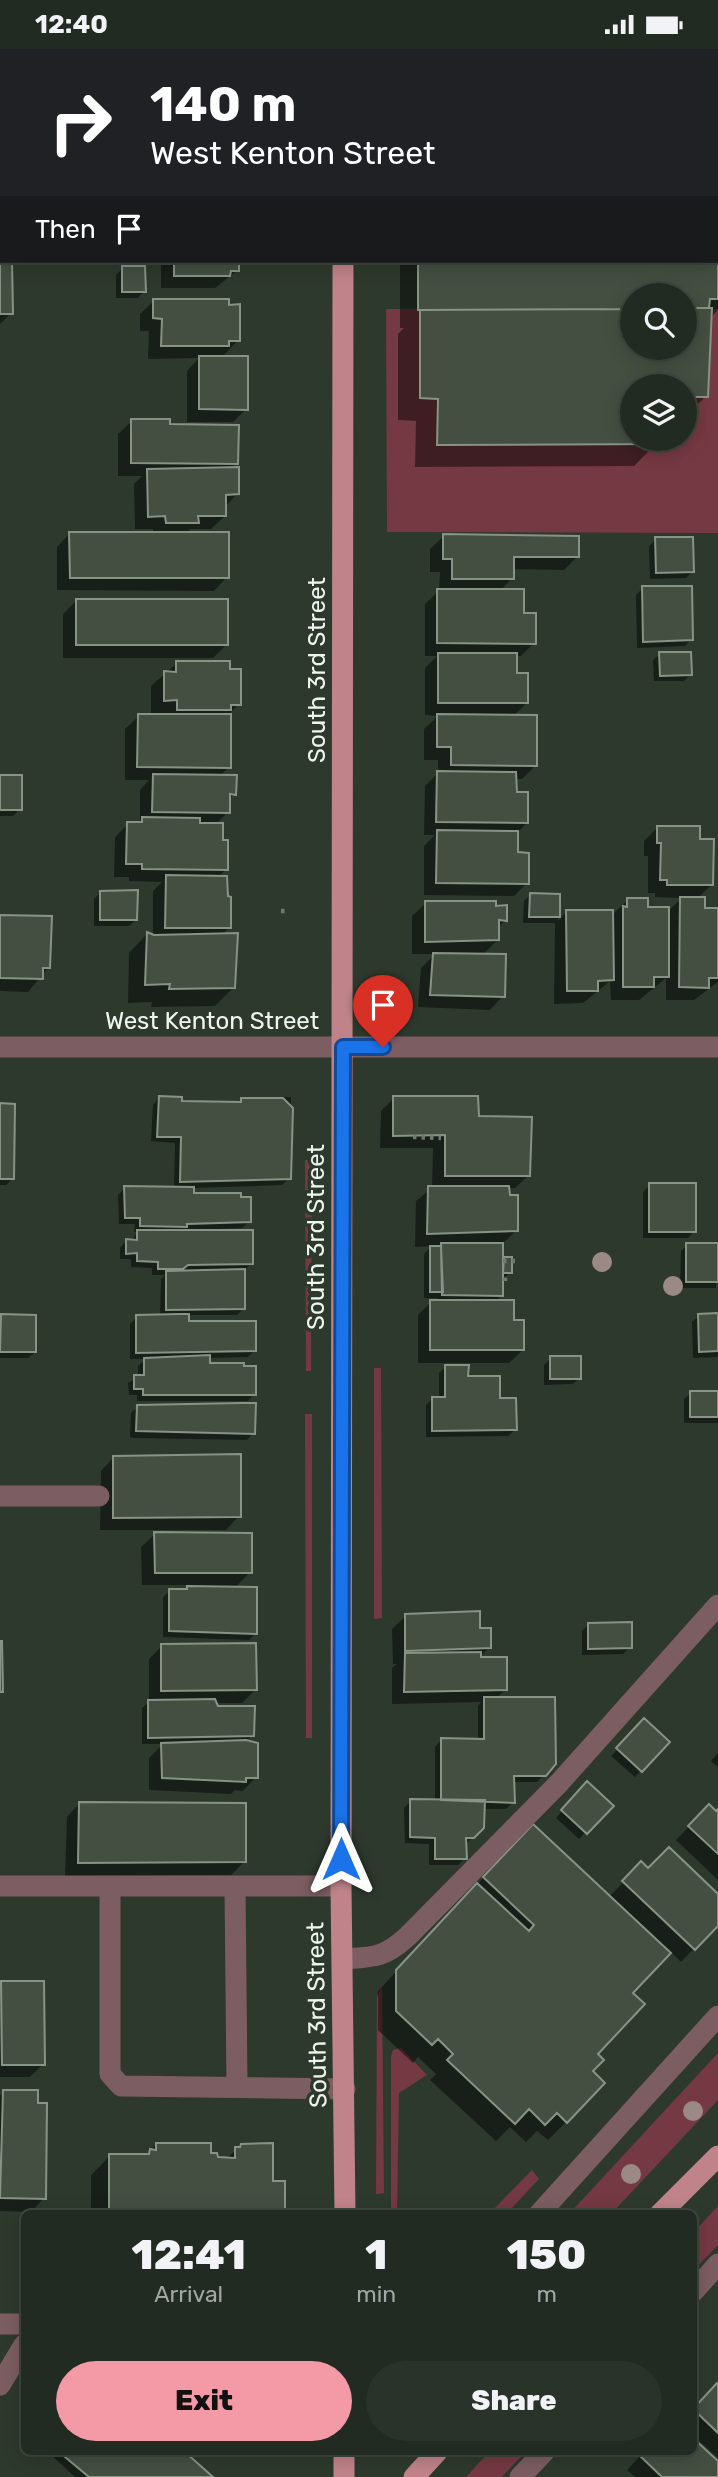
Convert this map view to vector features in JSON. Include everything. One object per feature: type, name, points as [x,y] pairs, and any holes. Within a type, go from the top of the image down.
[{"type":"main road","name":"South 3rd Street","points":[[343,263],[341,1886],[345,2210]]},
{"type":"main road","points":[[664,2210],[718,2156]]},
{"type":"main road","points":[[344,2455],[344,2477]]},
{"type":"main road","points":[[414,2477],[434,2455]]},
{"type":"street","name":"West Kenton Street","points":[[0,1047],[718,1047]]},
{"type":"street","points":[[0,1496],[99,1496]]},
{"type":"street","points":[[342,1959],[378,1957],[394,1949],[560,1782],[718,1605]]},
{"type":"street","points":[[0,1886],[341,1886]]},
{"type":"street","points":[[110,1886],[110,2074],[121,2086],[345,2089]]},
{"type":"street","points":[[235,1886],[237,2086]]},
{"type":"street","points":[[543,2210],[718,2016]]},
{"type":"street","points":[[697,2288],[718,2264]]},
{"type":"street","points":[[0,2323],[21,2323]]},
{"type":"street","points":[[0,2385],[21,2350]]},
{"type":"street","points":[[520,2477],[541,2455]]},
{"type":"path","points":[[281,911],[289,911]]},
{"type":"path","points":[[413,1137],[441,1138]]},
{"type":"path","points":[[503,1261],[519,1261]]},
{"type":"path","points":[[505,1273],[505,1282]]},
{"type":"shaded area","points":[[386,309],[620,309],[620,360],[697,360],[697,309],[718,309],[718,533],[387,532]]},
{"type":"shaded area","points":[[305,1160],[312,1160],[311,1371],[306,1371]]},
{"type":"shaded area","points":[[374,1368],[381,1368],[382,1618],[374,1619]]},
{"type":"shaded area","points":[[305,1414],[312,1414],[312,1738],[306,1738]]},
{"type":"shaded area","points":[[382,1986],[384,2193],[376,2194],[377,1997]]},
{"type":"shaded area","points":[[401,2048],[427,2075],[399,2093],[397,2210],[391,2210],[393,2050]]},
{"type":"shaded area","points":[[718,2053],[718,2100],[615,2210],[573,2210]]},
{"type":"shaded area","points":[[532,2170],[539,2179],[510,2210],[493,2210]]},
{"type":"shaded area","points":[[718,2206],[718,2245],[697,2267],[697,2229]]},
{"type":"shaded area","points":[[486,2455],[522,2455],[502,2477],[466,2477]]},
{"type":"building","points":[[0,263],[12,263],[13,314],[0,314]]},
{"type":"building","points":[[174,263],[239,263],[239,271],[231,271],[230,276],[174,276]]},
{"type":"building","points":[[418,263],[718,263],[718,299],[710,299],[709,308],[697,308],[697,283],[620,283],[620,309],[418,310]]},
{"type":"building","points":[[122,266],[145,266],[146,292],[122,292]]},
{"type":"building","points":[[153,299],[229,299],[229,305],[240,304],[240,341],[229,341],[229,346],[161,346],[162,319],[153,318]]},
{"type":"building","points":[[697,308],[712,308],[708,397],[697,397],[697,374],[620,374],[620,444],[437,445],[438,399],[420,398],[420,310],[620,309],[620,360],[697,360]]},
{"type":"building","points":[[199,356],[248,356],[248,410],[199,409]]},
{"type":"building","points":[[131,419],[170,419],[170,424],[239,425],[238,464],[131,463]]},
{"type":"building","points":[[239,467],[239,494],[226,495],[226,516],[198,516],[199,523],[166,523],[165,516],[148,517],[147,469]]},
{"type":"building","points":[[69,532],[229,532],[229,578],[70,578]]},
{"type":"building","points":[[443,534],[579,536],[579,557],[514,557],[514,579],[452,579],[452,559],[443,559]]},
{"type":"building","points":[[655,537],[693,537],[694,572],[656,573]]},
{"type":"building","points":[[642,586],[692,586],[693,640],[643,642]]},
{"type":"building","points":[[437,589],[524,589],[524,613],[536,613],[536,644],[437,643]]},
{"type":"building","points":[[76,599],[228,599],[228,645],[76,645]]},
{"type":"building","points":[[659,652],[691,652],[692,675],[660,676]]},
{"type":"building","points":[[438,653],[517,653],[517,673],[528,673],[528,703],[438,703]]},
{"type":"building","points":[[176,661],[230,661],[230,669],[241,669],[241,705],[231,705],[231,710],[177,710],[177,700],[164,701],[164,671],[176,672]]},
{"type":"building","points":[[138,714],[231,714],[231,768],[137,767]]},
{"type":"building","points":[[437,714],[537,715],[537,766],[451,765],[451,747],[437,747]]},
{"type":"building","points":[[437,771],[516,772],[517,792],[528,792],[528,823],[436,822]]},
{"type":"building","points":[[153,774],[237,775],[236,795],[230,794],[230,813],[152,812]]},
{"type":"building","points":[[0,775],[22,775],[22,810],[0,810]]},
{"type":"building","points":[[142,817],[200,818],[200,823],[223,823],[223,840],[228,840],[228,870],[142,869],[142,864],[126,864],[127,822],[142,822]]},
{"type":"building","points":[[657,826],[700,826],[700,839],[714,839],[713,885],[667,885],[667,880],[660,880],[661,843],[657,843]]},
{"type":"building","points":[[437,830],[518,831],[518,852],[529,853],[529,884],[436,883]]},
{"type":"building","points":[[166,875],[227,876],[228,896],[231,897],[231,928],[165,928]]},
{"type":"building","points":[[138,890],[137,920],[100,920],[100,891]]},
{"type":"building","points":[[530,893],[560,894],[560,917],[529,917]]},
{"type":"building","points":[[680,897],[705,897],[705,908],[718,908],[718,978],[709,978],[709,988],[679,987]]},
{"type":"building","points":[[627,898],[648,898],[648,907],[669,907],[669,977],[654,977],[654,987],[623,987],[623,906],[627,907]]},
{"type":"building","points":[[425,901],[496,901],[496,906],[507,905],[507,921],[499,920],[499,940],[425,942]]},
{"type":"building","points":[[566,910],[613,910],[614,980],[598,981],[598,991],[567,991]]},
{"type":"building","points":[[0,915],[52,916],[50,968],[43,968],[43,979],[0,978]]},
{"type":"building","points":[[147,932],[154,935],[238,933],[235,988],[169,989],[170,984],[145,985]]},
{"type":"building","points":[[433,953],[506,954],[505,997],[430,995]]},
{"type":"building","points":[[159,1096],[182,1097],[182,1101],[241,1102],[241,1098],[283,1098],[293,1108],[291,1179],[180,1182],[181,1137],[157,1137]]},
{"type":"building","points":[[393,1096],[478,1096],[479,1116],[532,1117],[530,1176],[445,1176],[445,1135],[393,1136]]},
{"type":"building","points":[[0,1103],[15,1104],[14,1179],[0,1179]]},
{"type":"building","points":[[649,1183],[696,1183],[696,1232],[649,1232]]},
{"type":"building","points":[[124,1186],[194,1187],[194,1193],[241,1193],[241,1197],[251,1197],[251,1222],[187,1224],[187,1227],[140,1226],[140,1218],[125,1218]]},
{"type":"building","points":[[428,1186],[509,1186],[510,1195],[518,1195],[518,1231],[427,1234]]},
{"type":"building","points":[[137,1230],[253,1230],[253,1264],[188,1265],[183,1269],[158,1269],[158,1262],[137,1261],[137,1253],[126,1254],[126,1239],[137,1240]]},
{"type":"building","points":[[441,1243],[503,1243],[503,1296],[442,1295]]},
{"type":"building","points":[[686,1243],[718,1243],[718,1282],[686,1282]]},
{"type":"building","points":[[430,1246],[441,1246],[443,1292],[430,1292]]},
{"type":"building","points":[[504,1257],[512,1257],[512,1273],[503,1273]]},
{"type":"building","points":[[245,1269],[245,1309],[166,1310],[166,1271]]},
{"type":"building","points":[[430,1300],[514,1300],[514,1320],[524,1320],[524,1350],[430,1350]]},
{"type":"building","points":[[718,1313],[718,1351],[699,1352],[698,1314]]},
{"type":"building","points":[[1,1314],[36,1315],[36,1352],[0,1352]]},
{"type":"building","points":[[189,1314],[189,1321],[256,1321],[256,1351],[136,1353],[136,1315]]},
{"type":"building","points":[[210,1355],[210,1363],[244,1363],[244,1366],[256,1366],[256,1395],[143,1395],[143,1389],[134,1389],[134,1375],[144,1375],[144,1358]]},
{"type":"building","points":[[550,1356],[581,1356],[581,1379],[550,1379]]},
{"type":"building","points":[[445,1365],[469,1365],[468,1376],[500,1376],[500,1398],[516,1398],[517,1430],[432,1431],[432,1397],[445,1397]]},
{"type":"building","points":[[690,1391],[718,1391],[718,1417],[690,1417]]},
{"type":"building","points":[[256,1403],[255,1434],[136,1431],[137,1405]]},
{"type":"building","points":[[241,1454],[241,1517],[113,1518],[113,1456]]},
{"type":"building","points":[[154,1532],[252,1533],[252,1573],[155,1573]]},
{"type":"building","points":[[187,1586],[257,1587],[257,1634],[169,1631],[169,1589],[187,1589]]},
{"type":"building","points":[[480,1611],[480,1628],[491,1628],[491,1648],[405,1651],[405,1614]]},
{"type":"building","points":[[632,1622],[632,1648],[588,1649],[588,1623]]},
{"type":"building","points":[[2,1641],[3,1692],[0,1692]]},
{"type":"building","points":[[256,1643],[257,1690],[161,1691],[161,1644]]},
{"type":"building","points":[[481,1652],[481,1657],[507,1657],[507,1690],[404,1692],[405,1653]]},
{"type":"building","points":[[484,1697],[555,1697],[556,1764],[546,1776],[514,1776],[515,1803],[441,1800],[441,1738],[484,1739]]},
{"type":"building","points":[[215,1699],[218,1706],[255,1706],[254,1736],[148,1738],[148,1700]]},
{"type":"building","points":[[644,1718],[670,1742],[642,1772],[616,1748]]},
{"type":"building","points":[[246,1740],[258,1743],[258,1778],[246,1778],[246,1782],[162,1778],[161,1743]]},
{"type":"building","points":[[587,1781],[614,1806],[587,1834],[561,1810]]},
{"type":"building","points":[[410,1799],[485,1800],[484,1828],[474,1838],[466,1838],[467,1859],[435,1859],[435,1838],[410,1837]]},
{"type":"building","points":[[79,1802],[246,1803],[246,1862],[78,1863]]},
{"type":"building","points":[[709,1804],[716,1811],[718,1809],[718,1854],[688,1826]]},
{"type":"building","points":[[533,1824],[671,1953],[633,1993],[645,2004],[598,2054],[604,2060],[593,2071],[605,2083],[567,2123],[557,2113],[545,2125],[529,2109],[515,2124],[447,2060],[453,2054],[438,2039],[432,2045],[396,2011],[396,1970],[477,1883],[529,1931],[534,1925],[483,1877]]},
{"type":"building","points":[[669,1847],[718,1894],[718,1926],[695,1950],[622,1881],[641,1861],[648,1868]]},
{"type":"building","points":[[1,1981],[44,1981],[45,2065],[2,2065]]},
{"type":"building","points":[[3,2090],[38,2090],[38,2103],[47,2103],[46,2199],[0,2198]]},
{"type":"building","points":[[156,2143],[211,2143],[211,2153],[217,2153],[218,2157],[235,2158],[235,2147],[240,2147],[241,2144],[273,2143],[273,2181],[285,2181],[285,2210],[109,2210],[109,2154],[149,2154],[150,2149],[156,2150]]},
{"type":"building","points":[[717,2383],[718,2433],[697,2413],[697,2405]]},
{"type":"building","points":[[697,2442],[718,2461],[718,2477],[662,2477],[639,2455],[697,2455]]},
{"type":"building","points":[[63,2455],[188,2455],[213,2477],[89,2477]]},
{"type":"route","points":[[341,1859],[343,1047],[383,1047]]}]
